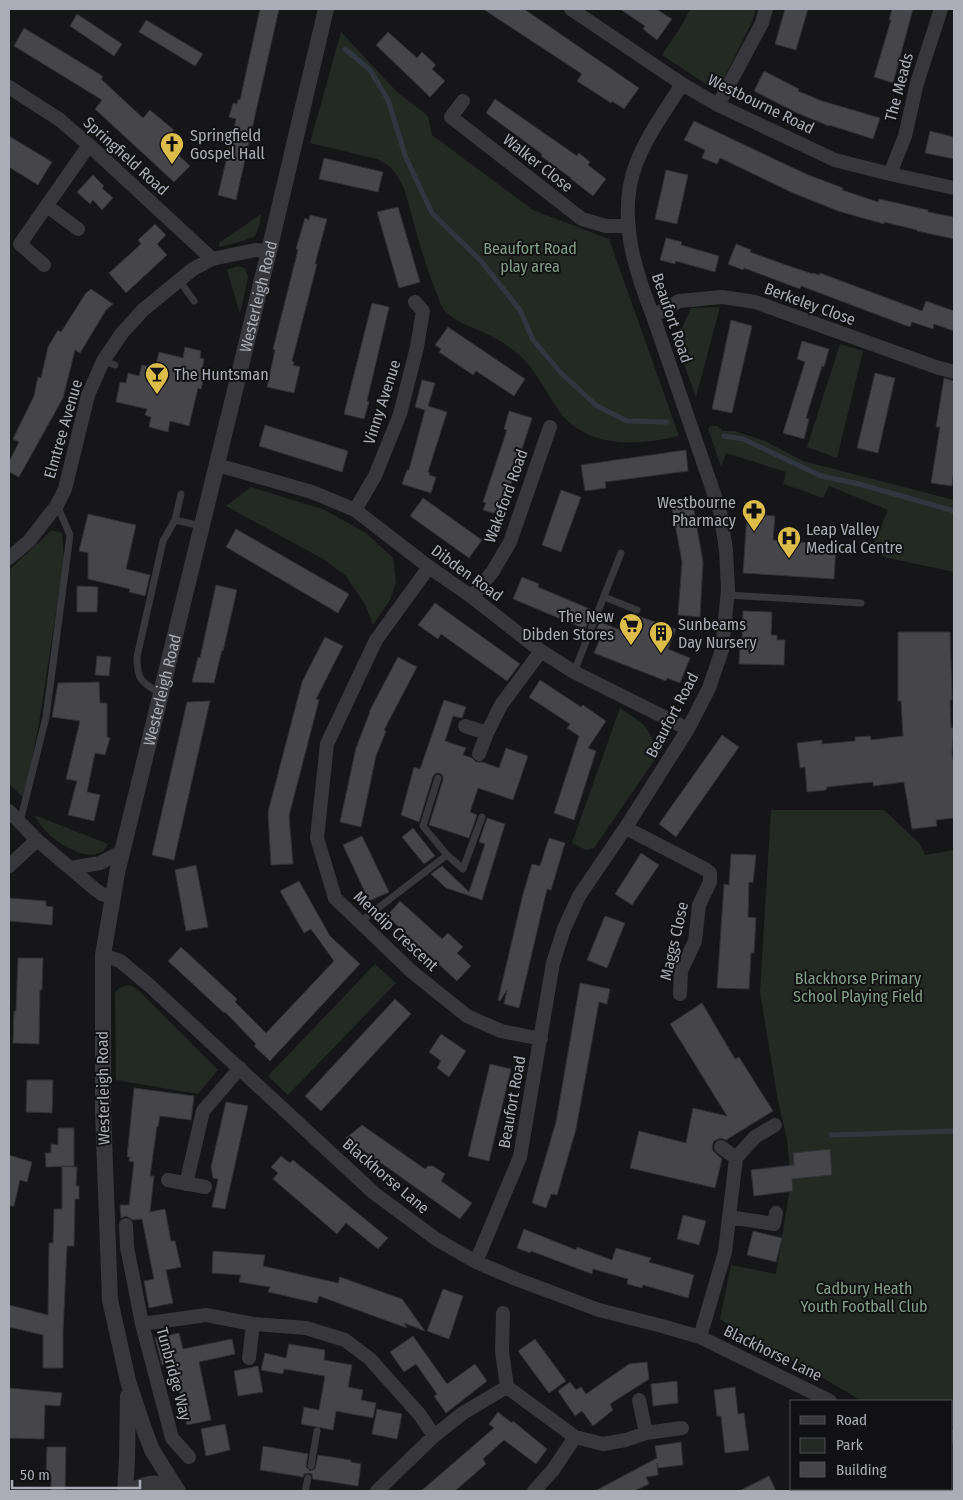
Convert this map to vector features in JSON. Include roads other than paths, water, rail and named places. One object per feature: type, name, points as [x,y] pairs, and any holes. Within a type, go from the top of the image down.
[{"type":"street","name":"Westerleigh Road","points":[[178,1491],[152,1450],[128,1381],[109,1291],[103,1111],[102,955],[112,897],[326,9]]},
{"type":"street","name":"Westbourne Road","points":[[572,9],[682,84],[718,105],[835,160],[954,188]]},
{"type":"street","points":[[718,105],[762,23],[766,9]]},
{"type":"street","name":"The Meads","points":[[890,174],[905,136],[917,83],[941,9]]},
{"type":"street","name":"Beaufort Road","points":[[476,1262],[520,1157],[553,963],[564,928],[579,896],[626,828],[688,729],[709,688],[722,650],[728,595],[726,550],[720,511],[642,288],[632,254],[629,226],[629,197],[636,165],[648,140],[682,84]]},
{"type":"street","name":"Springfield Road","points":[[9,88],[60,120],[212,259]]},
{"type":"street","name":"Walker Close","points":[[463,101],[450,118],[582,219],[606,226],[629,226]]},
{"type":"street","points":[[44,266],[20,244],[89,146]]},
{"type":"street","points":[[47,206],[78,229]]},
{"type":"street","name":"Elmtree Avenue","points":[[9,558],[29,541],[57,505],[65,489],[88,395],[109,363],[122,333],[143,310],[179,280],[212,259],[254,250],[269,250]]},
{"type":"street","name":"Berkeley Close","points":[[653,316],[679,301],[722,297],[755,302],[954,372]]},
{"type":"street","name":"Vinny Avenue","points":[[355,510],[375,476],[400,414],[417,347],[423,311],[415,302]]},
{"type":"street","name":"Wakeford Road","points":[[472,597],[493,570],[510,542],[550,427]]},
{"type":"street","name":"Dibden Road","points":[[216,465],[312,492],[355,510],[429,567],[472,597],[541,652],[574,672],[688,729]]},
{"type":"street","name":"Mendip Crescent","points":[[429,567],[376,640],[327,744],[317,838],[335,898],[411,971],[466,1016],[501,1031],[541,1039]]},
{"type":"street","points":[[479,754],[486,733],[501,705],[541,652]]},
{"type":"street","points":[[465,726],[486,733]]},
{"type":"street","points":[[9,811],[37,840],[96,890],[112,897]]},
{"type":"street","name":"Maggs Close","points":[[626,828],[710,873],[710,882],[699,905],[695,941],[682,972],[680,994]]},
{"type":"street","points":[[9,866],[37,840]]},
{"type":"street","points":[[71,868],[100,863],[123,851]]},
{"type":"street","name":"Blackhorse Lane","points":[[102,955],[120,961],[149,985],[374,1194],[436,1239],[476,1262],[599,1310],[700,1337],[828,1400]]},
{"type":"street","points":[[186,1184],[203,1111],[240,1068]]},
{"type":"street","points":[[721,1147],[736,1158],[755,1137],[775,1125]]},
{"type":"street","name":"Blackhorse Lane","points":[[700,1337],[725,1252],[736,1158]]},
{"type":"street","points":[[168,1180],[205,1187]]},
{"type":"street","points":[[729,1217],[774,1224],[776,1213]]},
{"type":"street","name":"Tunbridge Way","points":[[126,1226],[127,1247],[142,1324],[172,1438],[189,1457]]},
{"type":"street","points":[[503,1312],[502,1351],[506,1387],[575,1437],[604,1444],[626,1440],[646,1433],[682,1428]]},
{"type":"street","name":"Tunbridge Way","points":[[142,1324],[206,1315],[253,1324],[306,1328],[345,1340],[370,1359],[420,1415],[434,1436]]},
{"type":"street","points":[[249,1358],[253,1324]]},
{"type":"street","name":"Westerleigh Road","points":[[125,1491],[128,1381]]},
{"type":"street","points":[[376,1491],[434,1436],[463,1413],[506,1387]]},
{"type":"street","points":[[639,1400],[646,1433]]},
{"type":"street","points":[[534,1491],[552,1470],[575,1437]]},
{"type":"street","points":[[132,1491],[143,1485],[160,1483],[178,1491]]},
{"type":"lane","points":[[179,280],[194,301]]},
{"type":"lane","points":[[162,695],[142,682],[137,672],[137,657],[163,540],[175,520],[181,494]]},
{"type":"lane","points":[[20,823],[46,718],[70,535],[57,505]]},
{"type":"lane","points":[[175,520],[202,526]]},
{"type":"lane","points":[[574,672],[621,553]]},
{"type":"lane","points":[[728,595],[861,603]]},
{"type":"lane","points":[[604,597],[637,610]]},
{"type":"lane","points":[[438,778],[423,826],[447,855],[463,870],[482,817]]},
{"type":"lane","points":[[360,922],[447,855]]},
{"type":"lane","points":[[311,1466],[317,1431]]},
{"type":"lane","points":[[305,1491],[308,1478]]},
{"type":"waterway","points":[[345,49],[370,70],[388,100],[406,158],[432,213],[481,261],[520,310],[533,340],[561,373],[597,406],[627,421],[667,422]]},
{"type":"waterway","points":[[724,436],[743,439],[821,476],[859,484],[954,511]]},
{"type":"waterway","points":[[831,1135],[954,1131]]},
{"type":"place","name":"Springfield Gospel Hall","points":[[172,165]]},
{"type":"place","name":"The Huntsman","points":[[157,395]]},
{"type":"place","name":"Westbourne Pharmacy","points":[[754,532]]},
{"type":"place","name":"Leap Valley Medical Centre","points":[[789,559]]},
{"type":"place","name":"The New Dibden Stores","points":[[631,646]]},
{"type":"place","name":"Sunbeams Day Nursery","points":[[661,654]]},
{"type":"park label","name":"Beaufort Road play area","points":[[530,257]]},
{"type":"park label","name":"Blackhorse Primary School Playing Field","points":[[858,987]]},
{"type":"park label","name":"Cadbury Heath Youth Football Club","points":[[864,1297]]}]
